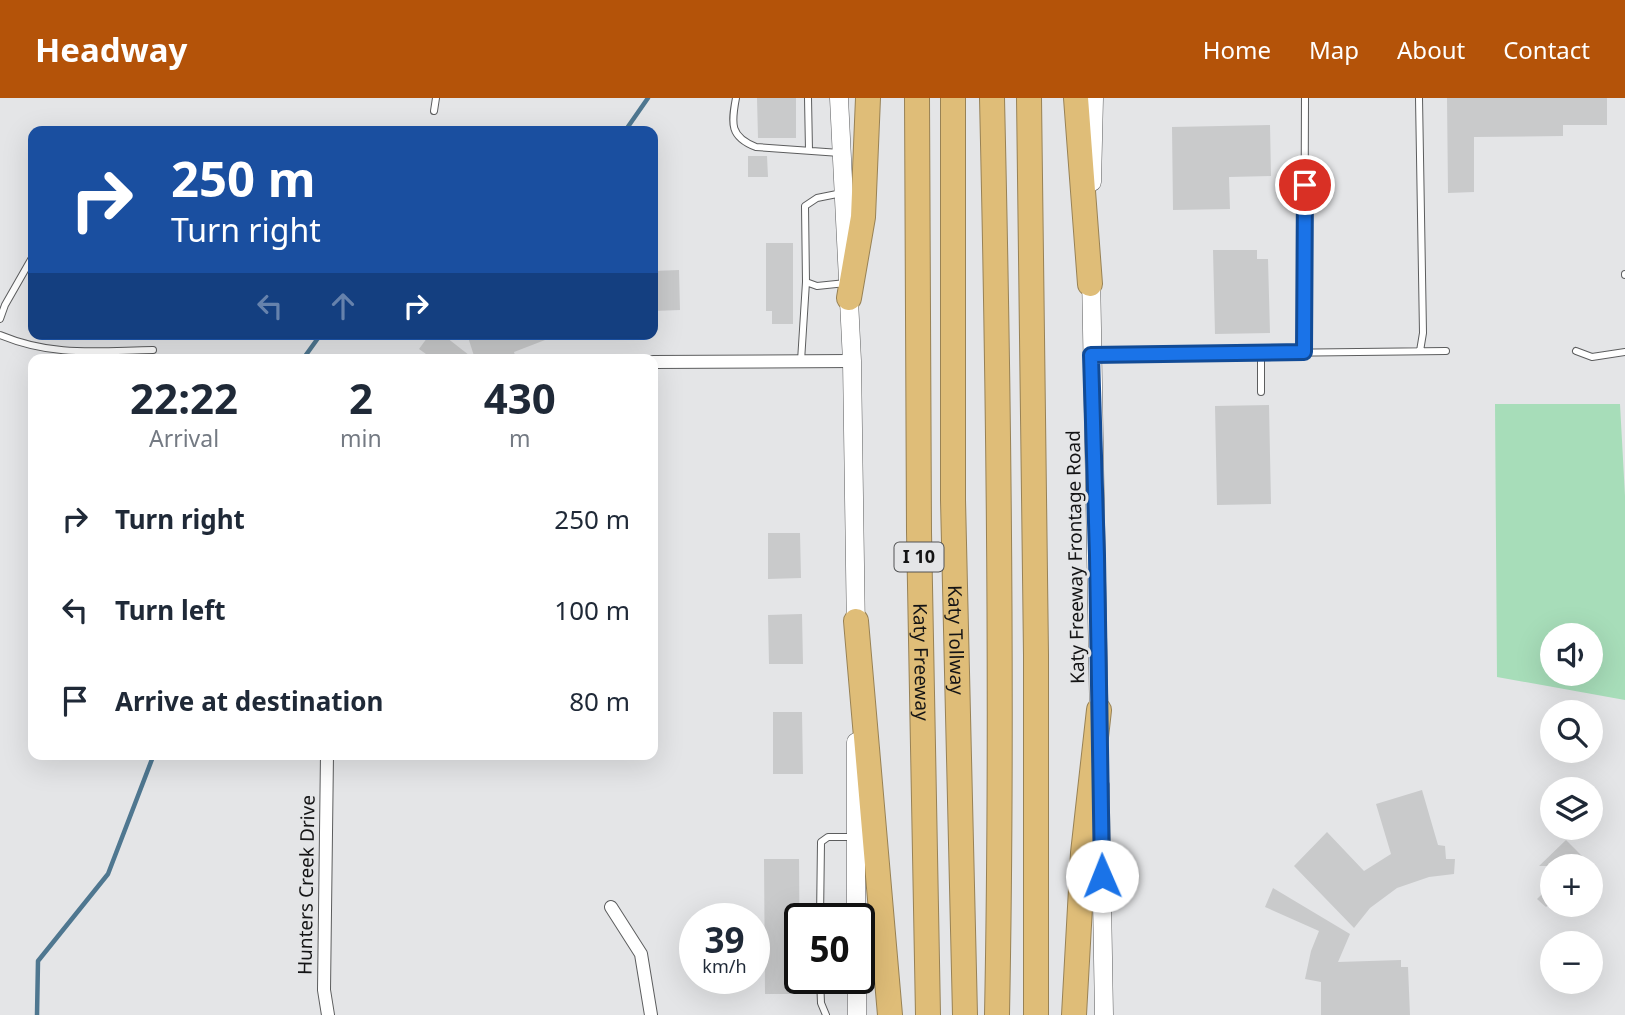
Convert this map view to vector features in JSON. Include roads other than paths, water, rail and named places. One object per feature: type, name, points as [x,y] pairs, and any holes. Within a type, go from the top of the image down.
[{"type":"highway","points":[[849,290],[863,217],[868,98]]},
{"type":"highway","name":"Katy Freeway","points":[[917,98],[919,532],[928,1015]]},
{"type":"highway","name":"Katy Tollway","points":[[954,98],[953,487],[965,1015]]},
{"type":"highway","points":[[992,98],[1001,659],[998,1015]]},
{"type":"highway","points":[[1029,98],[1036,628],[1036,1015]]},
{"type":"highway","points":[[1076,98],[1090,284]]},
{"type":"highway","points":[[856,621],[890,1015]]},
{"type":"highway","points":[[1074,1015],[1083,853],[1099,710]]},
{"type":"main road","points":[[839,98],[852,361],[856,903]]},
{"type":"main road","name":"Katy Freeway Frontage Road","points":[[1094,98],[1090,284],[1104,1015]]},
{"type":"main road","points":[[857,994],[857,1015]]},
{"type":"street","points":[[658,362],[852,361]]},
{"type":"street","name":"Hunters Creek Drive","points":[[327,760],[324,990],[328,1015]]},
{"type":"street","points":[[611,907],[641,954],[651,1015]]},
{"type":"lane","points":[[434,111],[436,98]]},
{"type":"lane","points":[[736,98],[733,122],[736,136],[745,142],[756,147],[842,153]]},
{"type":"lane","points":[[808,98],[809,150]]},
{"type":"lane","points":[[1304,352],[1305,98]]},
{"type":"lane","points":[[1419,98],[1423,333],[1420,351]]},
{"type":"lane","points":[[801,361],[806,282],[805,206],[817,198],[844,193]]},
{"type":"lane","points":[[0,319],[28,265]]},
{"type":"lane","points":[[806,282],[849,290]]},
{"type":"lane","points":[[0,335],[24,345],[55,351],[152,350]]},
{"type":"lane","points":[[1091,355],[1446,351]]},
{"type":"lane","points":[[1576,351],[1592,357],[1625,352]]},
{"type":"lane","points":[[1261,353],[1261,392]]},
{"type":"lane","points":[[820,903],[821,842],[828,837],[856,837]]},
{"type":"lane","points":[[821,994],[826,1015]]},
{"type":"waterway","points":[[628,126],[648,98]]},
{"type":"waterway","points":[[307,354],[317,340]]},
{"type":"waterway","points":[[37,1015],[38,961],[108,874],[152,760]]}]
